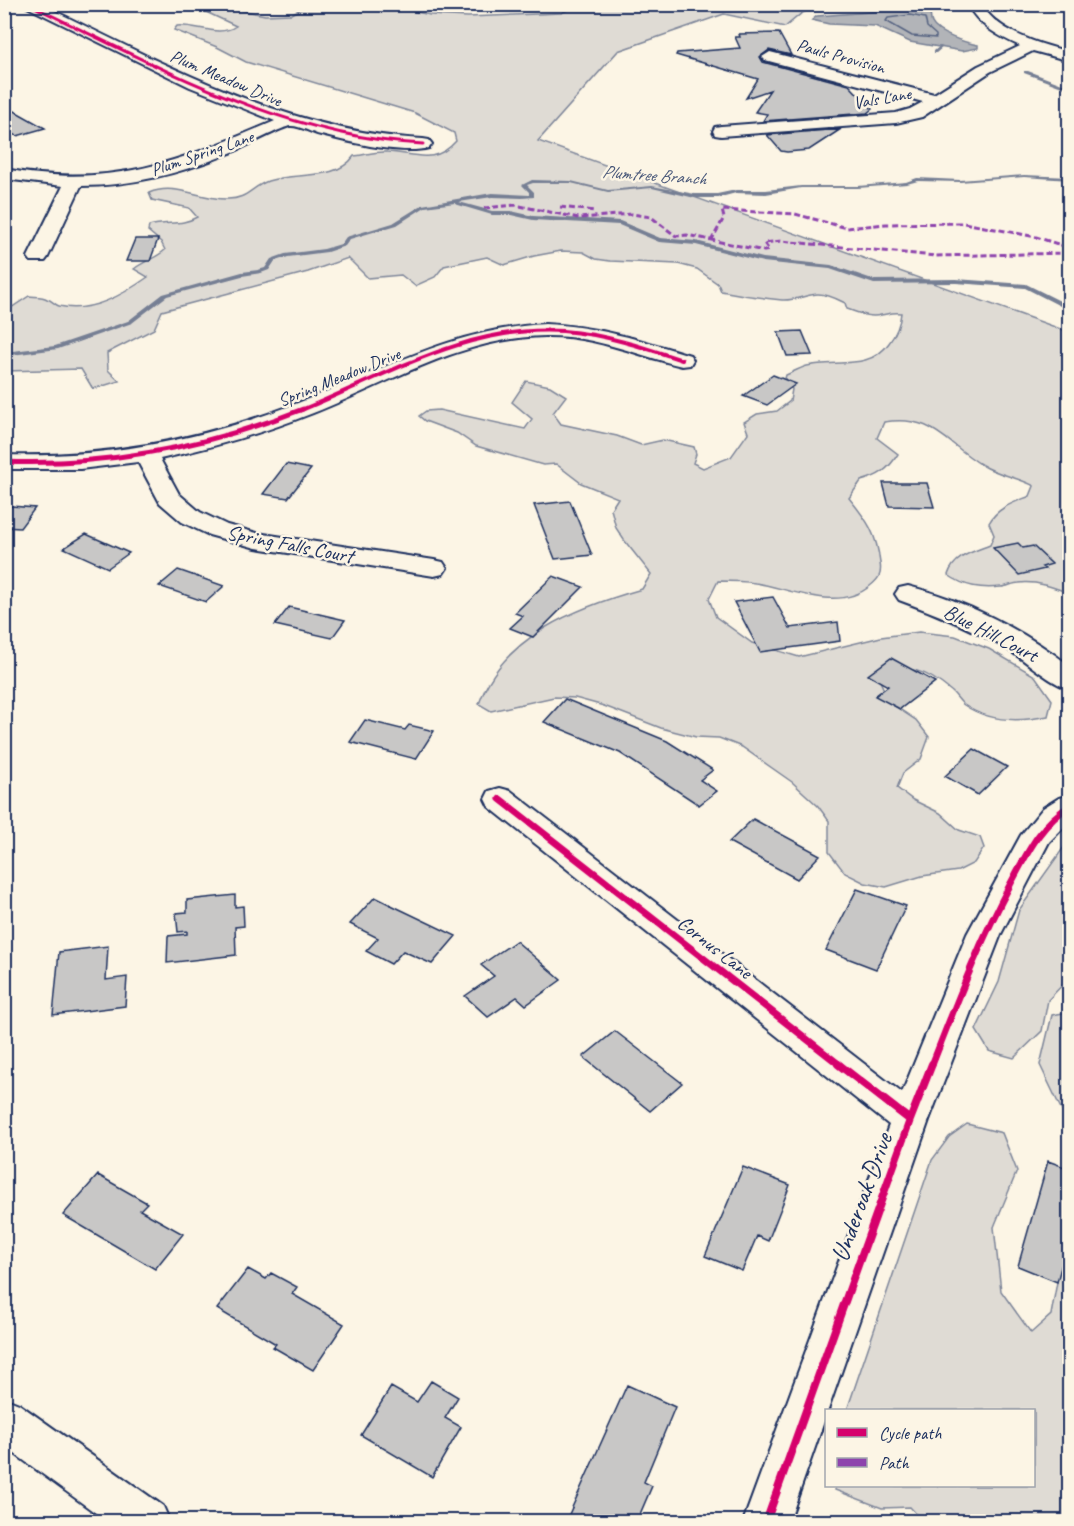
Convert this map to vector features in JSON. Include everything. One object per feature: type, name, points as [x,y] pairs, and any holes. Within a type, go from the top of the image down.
[{"type":"street","name":"Plum Meadow Drive","points":[[28,4],[228,98],[291,120],[376,142],[423,144]]},
{"type":"street","points":[[974,4],[984,20],[1033,45],[1070,57]]},
{"type":"street","name":"Vals Lane","points":[[721,131],[896,118],[916,113],[984,69],[1033,45]]},
{"type":"street","name":"Pauls Provision","points":[[770,57],[937,100]]},
{"type":"street","name":"Plum Spring Lane","points":[[4,174],[75,181],[134,176],[169,169],[291,120]]},
{"type":"street","points":[[38,257],[75,181]]},
{"type":"street","name":"Spring Meadow Drive","points":[[4,462],[78,462],[146,455],[206,442],[256,427],[480,338],[545,330],[574,332],[606,337],[682,360]]},
{"type":"street","name":"Spring Falls Court","points":[[146,455],[169,498],[191,517],[218,530],[256,540],[434,568]]},
{"type":"street","name":"Blue Hill Court","points":[[908,594],[990,627],[1052,665],[1070,680]]},
{"type":"street","name":"Cornus Lane","points":[[500,799],[910,1120]]},
{"type":"street","name":"Underoak Drive","points":[[766,1521],[910,1120],[984,934],[1037,835],[1054,816],[1070,806]]},
{"type":"street","points":[[4,1419],[147,1521]]},
{"type":"shaded area","points":[[382,4],[430,15],[468,17],[561,13],[581,4],[819,5],[802,13],[785,27],[724,14],[618,51],[538,141],[1069,332],[1069,593],[1032,583],[1017,583],[994,588],[980,587],[967,585],[948,575],[959,559],[990,545],[994,535],[989,523],[1007,506],[1030,496],[1034,486],[982,465],[927,426],[901,421],[884,422],[877,438],[898,454],[882,472],[861,481],[849,498],[874,535],[881,570],[878,579],[857,594],[843,598],[814,596],[741,581],[718,581],[709,599],[716,617],[752,643],[799,657],[881,637],[919,632],[955,636],[989,649],[1035,676],[1052,700],[1048,716],[1016,720],[994,718],[974,711],[964,705],[942,684],[916,670],[897,668],[875,670],[890,703],[916,720],[929,737],[921,759],[903,773],[897,788],[913,800],[940,813],[959,830],[980,837],[984,848],[974,863],[958,871],[922,876],[886,887],[865,883],[845,873],[829,852],[829,821],[818,806],[792,782],[742,747],[719,738],[696,737],[661,728],[604,706],[575,698],[554,697],[491,711],[479,704],[490,680],[505,660],[524,642],[568,615],[642,589],[651,574],[616,528],[611,509],[618,498],[581,483],[556,464],[543,465],[476,446],[457,433],[425,421],[419,416],[426,411],[439,410],[525,429],[532,419],[512,402],[526,381],[550,386],[566,396],[553,413],[561,424],[617,436],[641,445],[663,440],[694,447],[696,454],[693,463],[703,468],[731,457],[748,433],[744,422],[757,414],[777,411],[790,401],[792,389],[784,382],[786,375],[807,366],[862,361],[872,357],[881,352],[891,340],[899,325],[901,313],[864,315],[847,309],[845,303],[822,294],[782,300],[721,291],[718,284],[697,269],[678,264],[596,259],[583,252],[561,251],[504,265],[487,257],[444,266],[435,277],[415,286],[401,275],[368,278],[348,258],[308,272],[162,311],[154,329],[107,353],[108,370],[119,381],[93,389],[81,369],[5,371],[5,312],[29,296],[43,297],[59,306],[71,308],[95,305],[118,296],[148,277],[134,269],[165,250],[161,242],[148,231],[149,226],[186,222],[197,217],[189,208],[152,200],[149,193],[168,189],[233,199],[268,181],[326,173],[346,164],[354,156],[383,152],[432,156],[448,149],[456,141],[454,133],[415,113],[246,62],[217,47],[174,30],[177,26],[184,26],[222,31],[236,26],[191,5],[229,5],[240,10],[265,15],[291,14],[309,5]]},
{"type":"shaded area","points":[[1069,840],[1069,978],[1048,1000],[1042,1031],[1014,1058],[989,1051],[976,1030],[999,982],[1019,910]]},
{"type":"shaded area","points":[[1070,1012],[1069,1133],[1064,1115],[1040,1065],[1052,1015]]},
{"type":"shaded area","points":[[967,1124],[1002,1133],[1017,1171],[994,1227],[1001,1291],[1031,1333],[1051,1315],[1069,1216],[1069,1521],[923,1521],[910,1507],[882,1508],[835,1490],[835,1487],[1035,1487],[1035,1409],[847,1409],[932,1160],[949,1137]]},
{"type":"water","points":[[910,9],[930,13],[932,23],[940,31],[978,45],[978,48],[962,51],[910,42],[875,26],[829,24],[812,20],[817,16]]},
{"type":"building","points":[[779,33],[791,55],[769,50],[760,57],[763,62],[849,85],[872,109],[867,113],[763,121],[767,114],[755,112],[770,90],[746,98],[758,79],[676,55],[677,53],[740,48],[735,37],[740,37],[739,34]]},
{"type":"building","points":[[4,105],[45,128],[17,136],[4,129]]},
{"type":"building","points":[[841,129],[809,150],[787,152],[781,151],[767,135]]},
{"type":"building","points":[[135,239],[158,239],[150,261],[126,261]]},
{"type":"building","points":[[802,331],[812,355],[787,356],[778,332]]},
{"type":"building","points":[[773,375],[796,384],[767,405],[743,396]]},
{"type":"building","points":[[286,464],[311,469],[288,498],[263,494]]},
{"type":"building","points":[[883,483],[927,483],[934,507],[889,506]]},
{"type":"building","points":[[570,501],[592,555],[555,559],[534,505]]},
{"type":"building","points":[[11,506],[35,508],[20,528],[4,527],[4,515]]},
{"type":"building","points":[[86,534],[129,553],[108,568],[64,548]]},
{"type":"building","points":[[1018,543],[1023,548],[1033,546],[1052,564],[1042,567],[1045,569],[1019,575],[993,548]]},
{"type":"building","points":[[178,570],[224,586],[206,602],[159,586]]},
{"type":"building","points":[[553,576],[583,587],[533,637],[510,628],[523,616],[515,613]]},
{"type":"building","points":[[773,597],[790,628],[838,622],[840,641],[760,652],[734,602]]},
{"type":"building","points":[[289,607],[345,620],[332,638],[275,625]]},
{"type":"building","points":[[891,658],[935,682],[900,709],[875,696],[888,686],[868,675]]},
{"type":"building","points":[[565,699],[667,741],[713,770],[700,780],[717,791],[699,805],[620,753],[544,722]]},
{"type":"building","points":[[365,720],[405,730],[409,725],[434,731],[416,759],[350,742]]},
{"type":"building","points":[[974,749],[1007,767],[978,795],[945,776]]},
{"type":"building","points":[[753,819],[820,855],[797,879],[729,842]]},
{"type":"building","points":[[857,889],[906,906],[876,969],[826,950]]},
{"type":"building","points":[[235,895],[235,907],[243,906],[244,926],[235,927],[236,955],[167,963],[168,936],[187,934],[187,931],[178,932],[176,913],[187,912],[187,900]]},
{"type":"building","points":[[375,897],[456,936],[432,964],[403,951],[391,964],[366,951],[378,938],[350,924]]},
{"type":"building","points":[[516,941],[561,980],[526,1005],[517,997],[488,1017],[465,996],[494,976],[481,965]]},
{"type":"building","points":[[108,946],[106,980],[127,977],[125,1006],[53,1015],[59,952]]},
{"type":"building","points":[[615,1031],[682,1083],[650,1111],[583,1057]]},
{"type":"building","points":[[1048,1161],[1070,1169],[1070,1234],[1057,1282],[1018,1266]]},
{"type":"building","points":[[743,1167],[790,1185],[768,1241],[757,1236],[742,1271],[705,1256]]},
{"type":"building","points":[[98,1175],[147,1203],[140,1210],[183,1234],[155,1269],[63,1215]]},
{"type":"building","points":[[248,1269],[266,1279],[271,1273],[297,1287],[292,1294],[344,1324],[313,1370],[273,1347],[276,1344],[217,1309]]},
{"type":"building","points":[[431,1381],[458,1397],[445,1418],[461,1427],[432,1477],[361,1435],[391,1387],[417,1402]]},
{"type":"building","points":[[627,1385],[675,1407],[644,1482],[652,1486],[637,1521],[566,1521]]},
{"type":"waterway","points":[[935,52],[941,47]]},
{"type":"waterway","points":[[1026,72],[1070,89]]},
{"type":"waterway","name":"Plumtree Branch","points":[[4,354],[56,348],[130,322],[165,295],[242,274],[259,272],[267,269],[273,260],[287,255],[325,251],[343,245],[348,238],[395,224],[424,206],[492,195],[532,196],[524,185],[532,181],[571,182],[608,191],[652,187],[695,196],[717,196],[736,191],[766,192],[801,187],[858,187],[907,183],[917,179],[960,181],[1024,176],[1070,179]]},
{"type":"waterway","points":[[457,203],[492,213],[620,223],[659,240],[696,243],[763,260],[831,267],[874,282],[956,281],[1026,286],[1070,309]]},
{"type":"marked path","points":[[924,4],[925,11]]},
{"type":"marked path","points":[[484,208],[515,205],[579,218],[632,214],[651,217],[676,236],[687,235],[764,251],[769,250],[764,243],[781,241],[916,255],[1070,253]]},
{"type":"marked path","points":[[560,207],[595,211]]},
{"type":"marked path","points":[[711,241],[724,218],[722,210],[795,214],[847,228],[886,224],[964,223],[1036,237],[1070,248]]},
{"type":"cycle path","points":[[28,4],[227,97],[290,121],[356,138],[423,144]]},
{"type":"cycle path","points":[[4,462],[80,462],[193,445],[301,410],[420,358],[451,347],[513,332],[545,330],[580,333],[632,344],[682,360]]},
{"type":"cycle path","points":[[500,799],[910,1120]]},
{"type":"cycle path","points":[[766,1522],[910,1120],[984,934],[1037,835],[1054,816],[1070,806]]}]
